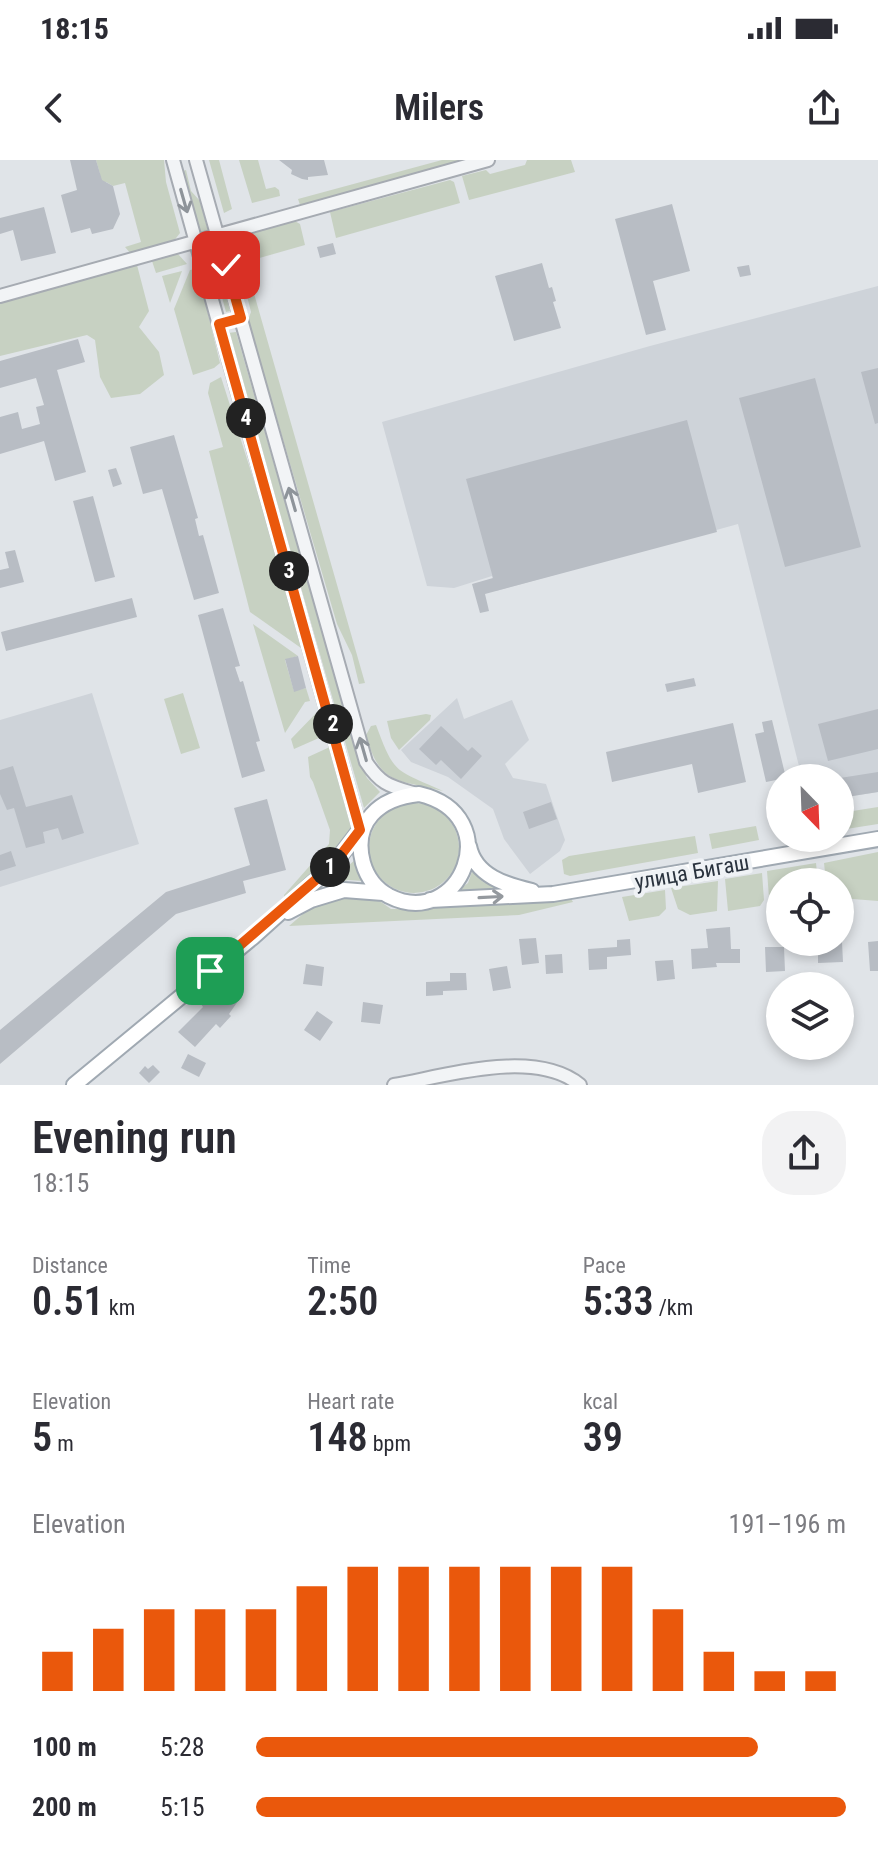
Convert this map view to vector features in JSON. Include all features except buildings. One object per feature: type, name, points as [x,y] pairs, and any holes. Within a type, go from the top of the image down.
[{"type":"main road","points":[[74,1085],[258,932],[334,864],[360,830],[384,804],[401,796],[419,794],[435,798],[448,806],[459,816],[466,831],[469,847],[467,863],[460,879],[447,892],[413,903],[397,900],[383,893],[365,870],[359,848],[360,830]]},
{"type":"main road","name":"улица Бигаш","points":[[466,831],[471,853],[489,876],[527,890],[553,894]]},
{"type":"main road","name":"улица Бигаш","points":[[430,900],[553,894],[878,839]]},
{"type":"main road","points":[[258,932],[292,910],[327,894],[344,890],[383,893]]},
{"type":"street","points":[[360,830],[174,162],[193,160],[218,235],[366,762],[377,778],[389,786],[419,794]]},
{"type":"street","points":[[0,296],[488,160]]},
{"type":"street","points":[[219,324],[241,318]]},
{"type":"street","points":[[394,1085],[494,1066],[545,1069],[570,1076],[580,1085]]},
{"type":"shaded area","points":[[878,286],[878,792],[854,796],[854,764],[798,764],[738,524],[496,591],[492,576],[454,588],[427,586],[382,422],[650,346]]},
{"type":"shaded area","points":[[92,693],[139,844],[0,887],[0,720]]},
{"type":"shaded area","points":[[457,698],[464,719],[512,700],[529,740],[505,764],[513,778],[546,784],[565,840],[560,851],[530,874],[504,839],[493,809],[448,777],[411,762],[401,750]]},
{"type":"green space","points":[[96,160],[164,160],[166,182],[180,233],[173,242],[131,254],[125,247],[141,242],[125,183],[113,186],[106,182],[99,184]]},
{"type":"green space","points":[[209,160],[219,160],[232,209],[224,213]]},
{"type":"green space","points":[[239,160],[258,160],[266,189],[275,187],[280,196],[252,203]]},
{"type":"green space","points":[[442,160],[464,160],[300,205],[298,199]]},
{"type":"green space","points":[[527,160],[571,160],[575,172],[469,200],[462,176],[486,170],[490,174],[525,165]]},
{"type":"green space","points":[[186,170],[191,191],[200,201],[208,231],[199,233],[183,171]]},
{"type":"green space","points":[[450,180],[454,182],[460,203],[336,238],[330,212]]},
{"type":"green space","points":[[293,220],[300,224],[305,245],[256,259],[248,235]]},
{"type":"green space","points":[[213,248],[230,311],[226,312],[220,290],[214,286],[205,250]]},
{"type":"green space","points":[[178,254],[187,264],[156,273],[152,261]]},
{"type":"green space","points":[[245,262],[365,683],[359,684],[352,655],[337,624],[248,320],[251,312],[239,264]]},
{"type":"green space","points":[[137,265],[149,311],[139,327],[159,352],[164,375],[140,394],[111,398],[100,377],[95,340],[87,335],[0,356],[0,303]]},
{"type":"green space","points":[[197,269],[220,363],[193,375],[174,309],[190,270]]},
{"type":"green space","points":[[182,271],[170,303],[162,276]]},
{"type":"green space","points":[[236,332],[360,763],[367,778],[380,792],[364,808],[228,333]]},
{"type":"green space","points":[[221,377],[300,626],[301,648],[250,612],[209,451],[223,447],[208,393],[210,383]]},
{"type":"green space","points":[[253,624],[298,656],[285,660],[294,691],[306,688],[310,701],[305,702],[285,733]]},
{"type":"green space","points":[[183,693],[200,748],[181,754],[164,699]]},
{"type":"green space","points":[[321,708],[328,734],[294,749],[291,739]]},
{"type":"green space","points":[[431,715],[430,720],[399,750],[391,738],[387,721]]},
{"type":"green space","points":[[376,725],[388,754],[399,769],[443,791],[392,778],[384,772],[371,752],[366,735],[371,726]]},
{"type":"green space","points":[[332,746],[353,821],[353,832],[342,849],[284,899],[284,895],[329,844],[330,830],[310,777],[308,757]]},
{"type":"green space","points":[[414,803],[431,806],[446,816],[456,831],[459,848],[456,865],[446,880],[431,890],[414,893],[397,890],[382,880],[372,865],[369,848],[372,831],[382,816],[397,806]]},
{"type":"green space","points":[[878,807],[878,824],[854,828],[854,811]]},
{"type":"green space","points":[[756,826],[759,840],[712,849],[709,834]]},
{"type":"green space","points":[[695,836],[698,853],[570,876],[564,874],[562,860],[569,856]]},
{"type":"green space","points":[[878,852],[878,901],[854,899],[854,868],[825,868],[824,863]]},
{"type":"green space","points":[[356,859],[363,881],[348,880],[323,888]]},
{"type":"green space","points":[[816,863],[817,868],[785,868]]},
{"type":"green space","points":[[473,869],[483,882],[513,892],[456,892],[468,883]]},
{"type":"green space","points":[[762,873],[764,900],[760,906],[728,911],[725,879]]},
{"type":"green space","points":[[718,881],[717,911],[690,915],[678,909],[671,888]]},
{"type":"green space","points":[[665,890],[666,909],[659,916],[629,921],[622,897]]},
{"type":"green space","points":[[338,895],[374,897],[391,909],[570,897],[573,902],[519,915],[289,926],[318,901]]},
{"type":"route","points":[[210,971],[334,864],[360,830],[219,324],[241,318],[226,265]]}]
